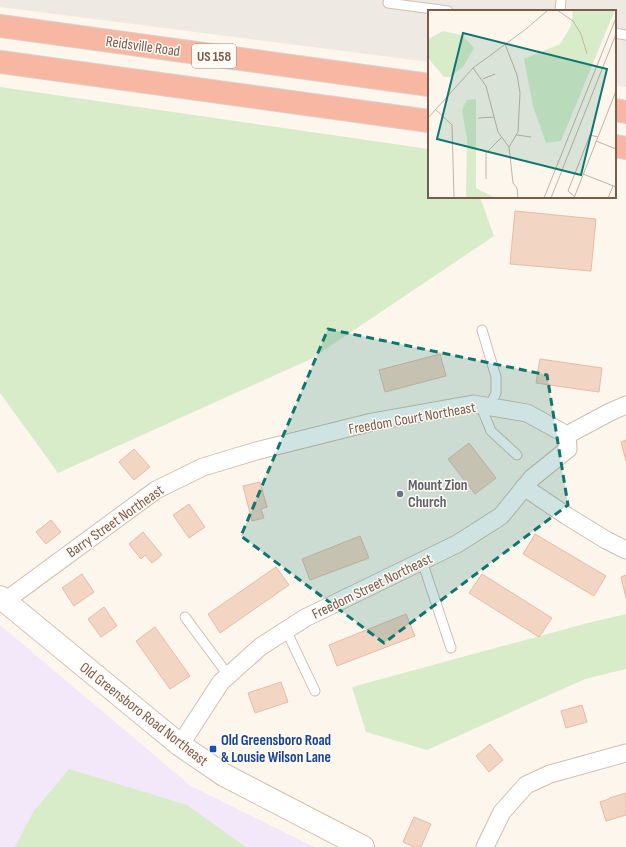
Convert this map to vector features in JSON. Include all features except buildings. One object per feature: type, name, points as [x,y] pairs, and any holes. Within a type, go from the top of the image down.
[{"type":"highway","name":"Reidsville Road","points":[[0,26],[428,85]]},
{"type":"highway","name":"US 158","points":[[0,62],[428,121]]},
{"type":"highway","points":[[616,110],[626,112]]},
{"type":"highway","points":[[616,146],[626,148]]},
{"type":"street","name":"Freedom Court Northeast","points":[[328,433],[372,422],[473,404],[527,412],[567,435]]},
{"type":"street","points":[[567,435],[626,405]]},
{"type":"street","name":"Barry Street Northeast","points":[[2,599],[156,490],[203,467],[256,451],[328,433]]},
{"type":"street","name":"Freedom Street Northeast","points":[[180,745],[221,682],[260,647],[305,618],[457,544],[501,516],[532,478],[568,449],[567,435]]},
{"type":"street","points":[[524,487],[567,516],[606,540],[626,550]]},
{"type":"street","name":"Old Greensboro Road Northeast","points":[[2,599],[180,745],[224,775],[363,847]]},
{"type":"street","points":[[485,847],[502,812],[526,785],[550,774],[626,753]]},
{"type":"lane","points":[[389,0],[388,3],[440,10]]},
{"type":"lane","points":[[560,10],[561,0]]},
{"type":"lane","points":[[616,33],[626,35]]},
{"type":"lane","points":[[482,330],[496,377],[496,393],[486,406],[484,414],[491,432],[517,455]]},
{"type":"lane","points":[[422,561],[451,648]]},
{"type":"lane","points":[[185,617],[228,675]]},
{"type":"lane","points":[[286,630],[315,691]]},
{"type":"highlighted area","points":[[328,329],[547,375],[568,505],[384,643],[241,536]]},
{"type":"shaded area","points":[[0,0],[626,0],[626,87],[616,86],[616,10],[428,10],[428,62],[0,7]]},
{"type":"shaded area","points":[[0,625],[191,786],[314,847],[0,847]]},
{"type":"green space","points":[[0,87],[428,149],[428,198],[480,198],[494,236],[311,359],[58,473],[0,393]]},
{"type":"green space","points":[[626,614],[626,669],[585,679],[427,750],[366,732],[352,687]]},
{"type":"green space","points":[[69,769],[187,805],[246,847],[15,847],[33,812]]},
{"type":"place","name":"Mount Zion Church","points":[[400,494]]},
{"type":"place","name":"Old Greensboro Road & Lousie Wilson Lane","points":[[213,749]]}]
